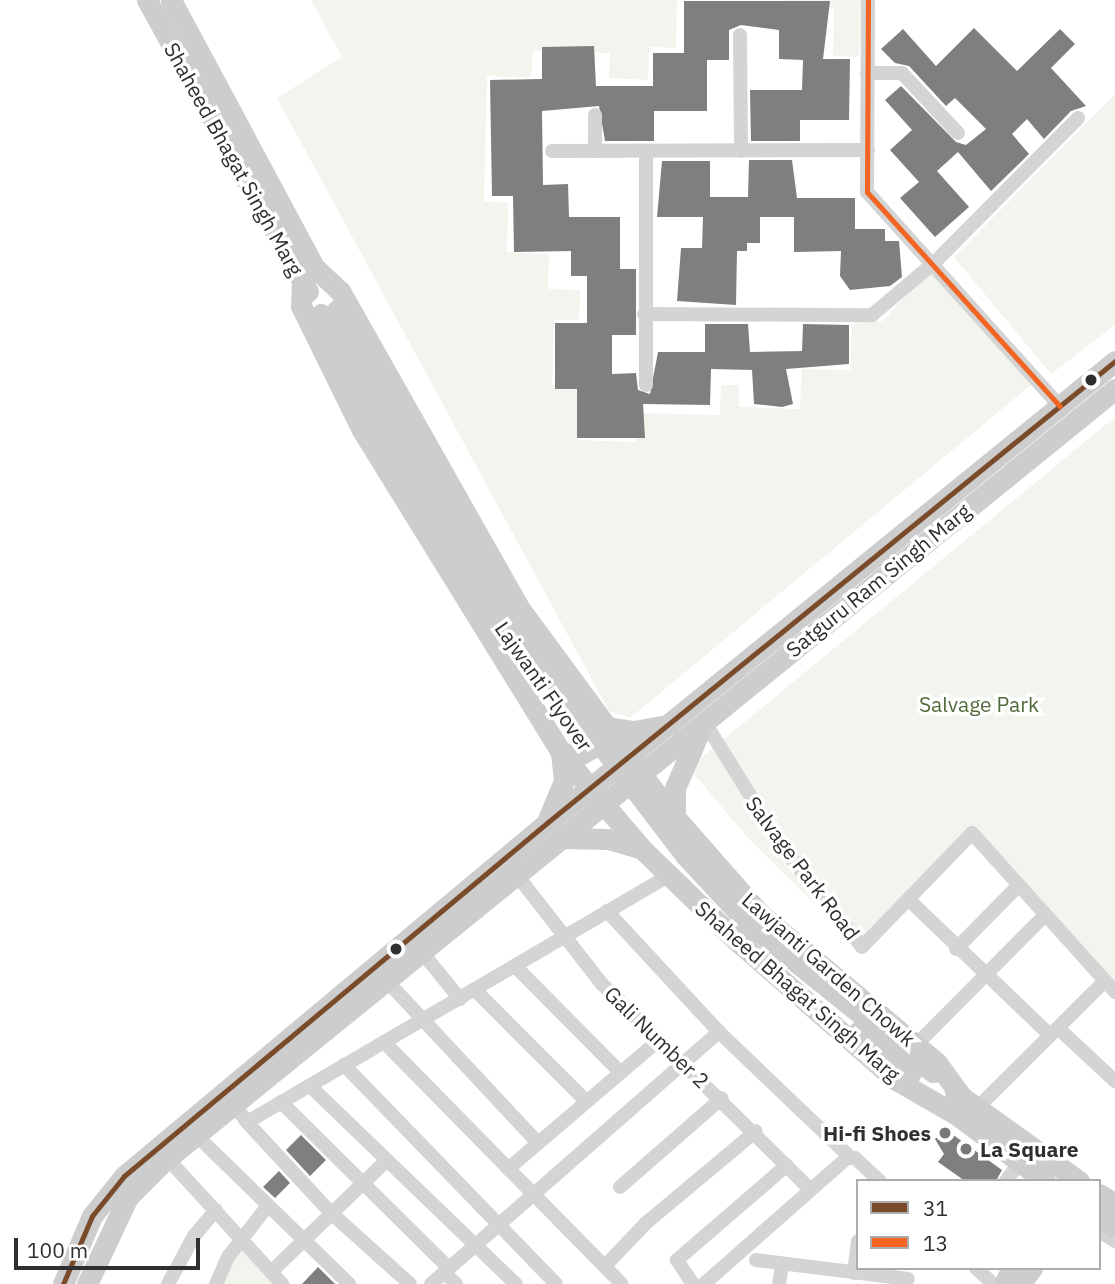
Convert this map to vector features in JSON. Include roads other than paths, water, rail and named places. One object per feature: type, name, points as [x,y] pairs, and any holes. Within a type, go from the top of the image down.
[{"type":"main road","name":"Shaheed Bhagat Singh Marg","points":[[147,0],[308,274],[340,292],[520,609],[635,764]]},
{"type":"main road","name":"Shaheed Bhagat Singh Marg","points":[[171,0],[308,274],[301,306],[362,430],[560,751],[642,849],[736,940],[896,1080],[966,1107],[1076,1179]]},
{"type":"main road","name":"Lajwanti Flyover","points":[[308,274],[447,516],[575,712],[686,856],[750,925],[933,1072],[966,1107]]},
{"type":"main road","name":"Lajwanti Flyover","points":[[329,312],[429,520],[562,716],[671,859],[742,933],[911,1074],[966,1107]]},
{"type":"main road","name":"Satguru Ram Singh Marg","points":[[635,764],[669,725],[1115,361]]},
{"type":"main road","name":"Satguru Ram Singh Marg","points":[[635,764],[704,721],[1115,389]]},
{"type":"main road","points":[[675,818],[675,788],[704,721]]},
{"type":"main road","points":[[87,1284],[128,1197],[167,1158],[196,1135],[238,1113],[386,980],[516,874],[554,830],[564,781],[560,751],[576,757],[607,740],[608,727],[634,731],[669,725]]},
{"type":"main road","points":[[64,1284],[92,1216],[124,1176],[635,764]]},
{"type":"main road","name":"Lawjanti Garden Chowk","points":[[635,764],[675,818],[759,913],[937,1063],[966,1107]]},
{"type":"main road","points":[[554,830],[608,839],[642,849]]},
{"type":"main road","points":[[736,940],[733,927],[746,914],[759,913]]},
{"type":"main road","name":"Shaheed Bhagat Singh Marg","points":[[966,1107],[1020,1162],[1042,1179]]},
{"type":"street","points":[[867,0],[867,192],[935,262],[1060,406]]},
{"type":"street","points":[[740,35],[741,151]]},
{"type":"street","points":[[867,72],[902,73],[958,133]]},
{"type":"street","points":[[595,115],[595,151]]},
{"type":"street","points":[[645,314],[861,317],[889,304],[935,262],[1078,118]]},
{"type":"street","points":[[552,151],[868,150]]},
{"type":"street","points":[[646,151],[646,385]]},
{"type":"street","name":"Salvage Park Road","points":[[704,721],[781,845],[862,947],[972,833],[1109,988]]},
{"type":"street","name":"Gali Number 2","points":[[516,874],[565,938],[659,1040],[756,1131],[810,1189]]},
{"type":"street","points":[[410,1284],[331,1213],[238,1113],[281,1102],[670,875]]},
{"type":"street","points":[[956,949],[1018,886]]},
{"type":"street","points":[[908,899],[984,978],[1115,1081]]},
{"type":"street","points":[[607,911],[719,1032],[850,1157],[878,1179]]},
{"type":"street","points":[[916,1045],[1044,916]]},
{"type":"street","points":[[421,951],[460,999]]},
{"type":"street","points":[[516,967],[620,1072]]},
{"type":"street","points":[[386,980],[420,1023],[537,1142]]},
{"type":"street","points":[[966,1107],[1109,988]]},
{"type":"street","points":[[475,990],[585,1100]]},
{"type":"street","points":[[431,1284],[530,1195],[685,1066],[719,1032]]},
{"type":"street","points":[[508,1169],[585,1100],[659,1040]]},
{"type":"street","points":[[384,1042],[530,1195],[622,1284]]},
{"type":"street","points":[[344,1065],[555,1284]]},
{"type":"street","points":[[310,1086],[516,1284]]},
{"type":"street","points":[[620,1187],[722,1098]]},
{"type":"street","points":[[281,1102],[363,1183],[446,1270],[456,1284]]},
{"type":"street","points":[[605,1266],[646,1223],[756,1131]]},
{"type":"street","points":[[196,1135],[266,1208],[349,1284]]},
{"type":"street","points":[[704,1284],[810,1189],[850,1157]]},
{"type":"street","points":[[167,1158],[243,1238],[282,1284]]},
{"type":"street","points":[[271,1272],[386,1161]]},
{"type":"street","points":[[1007,1179],[1020,1162]]},
{"type":"street","points":[[693,1284],[675,1265],[677,1260],[787,1165]]},
{"type":"street","points":[[216,1284],[243,1238],[266,1208]]},
{"type":"street","points":[[169,1284],[194,1236],[216,1210]]},
{"type":"street","points":[[854,1272],[856,1256]]},
{"type":"street","points":[[756,1260],[854,1272],[874,1280],[908,1279]]},
{"type":"street","points":[[779,1284],[782,1264]]},
{"type":"street","points":[[978,1270],[993,1284]]},
{"type":"place","name":"Hi-fi Shoes","points":[[945,1133]]},
{"type":"place","name":"La Square","points":[[966,1149]]},
{"type":"park label","name":"Salvage Park","points":[[979,704]]}]
